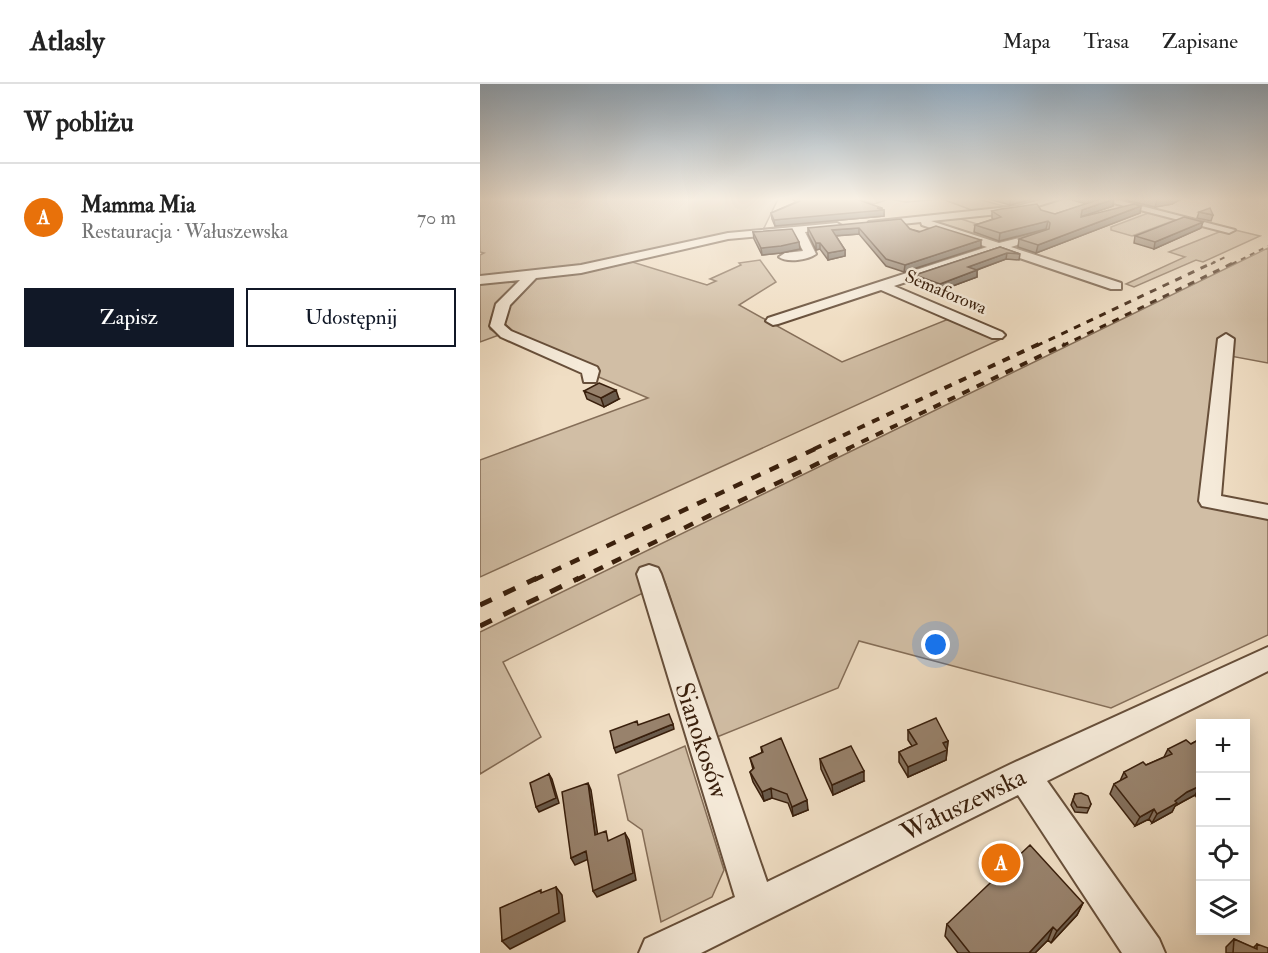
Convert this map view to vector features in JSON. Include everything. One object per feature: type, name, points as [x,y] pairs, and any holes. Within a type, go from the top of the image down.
[{"type":"street","points":[[480,280],[581,269],[717,239]]},
{"type":"street","points":[[785,257],[810,254],[803,239]]},
{"type":"street","points":[[974,239],[1116,286]]},
{"type":"street","name":"Semaforowa","points":[[773,321],[1023,239]]},
{"type":"street","points":[[531,276],[510,296],[496,316],[497,326],[506,334],[591,371],[590,378]]},
{"type":"street","name":"Semaforowa","points":[[880,285],[997,335]]},
{"type":"street","points":[[1226,339],[1210,501],[1268,512]]},
{"type":"street","name":"Sianokosów","points":[[648,574],[756,905]]},
{"type":"street","name":"Wałuszewska","points":[[659,953],[1268,658]]},
{"type":"street","points":[[1023,775],[1145,953]]},
{"type":"shaded area","points":[[480,239],[707,239],[539,274],[480,278],[480,255],[484,253],[480,252]]},
{"type":"shaded area","points":[[981,239],[1019,239],[1001,245]]},
{"type":"shaded area","points":[[1203,239],[1254,239],[1203,262],[1196,260],[1134,287],[1126,284],[1185,257],[1169,252]]},
{"type":"shaded area","points":[[1268,248],[1268,363],[1230,356],[1232,337],[1221,336],[1203,506],[1268,519],[1268,635],[1111,708],[859,641],[838,688],[717,737],[665,582],[503,662],[541,737],[480,774],[480,632]]},
{"type":"shaded area","points":[[760,260],[776,282],[739,305],[842,362],[951,318],[999,340],[480,577],[480,460],[648,398],[594,375],[518,336],[502,321],[506,309],[533,278],[629,261],[707,285],[716,281],[710,279],[741,265],[739,263]]},
{"type":"shaded area","points":[[522,278],[500,301],[492,314],[490,329],[499,335],[480,342],[480,283]]},
{"type":"shaded area","points":[[685,746],[724,870],[712,897],[661,922],[642,830],[628,820],[618,775]]},
{"type":"building","points":[[756,239],[797,239],[799,242],[781,246],[761,248]]},
{"type":"building","points":[[814,239],[838,239],[845,250],[828,253],[820,243],[816,243]]},
{"type":"building","points":[[868,239],[981,240],[905,265],[886,259]]},
{"type":"building","points":[[1020,239],[1055,239],[1038,245]]},
{"type":"building","points":[[1144,239],[1163,239],[1155,242]]},
{"type":"building","points":[[1000,247],[1020,254],[1007,253],[968,267],[977,270],[940,284],[915,275]]},
{"type":"building","points":[[599,383],[616,390],[601,398],[584,391]]},
{"type":"building","points":[[669,714],[673,724],[614,748],[610,731],[637,721],[638,725]]},
{"type":"building","points":[[936,718],[948,741],[943,743],[947,750],[908,767],[899,752],[917,744],[908,730]]},
{"type":"building","points":[[781,738],[807,800],[792,807],[787,794],[771,788],[762,792],[750,772],[754,768],[750,758],[763,752],[761,747]]},
{"type":"building","points":[[1186,740],[1191,744],[1196,741],[1196,788],[1175,801],[1177,803],[1157,814],[1154,809],[1140,817],[1114,784],[1127,777],[1124,772],[1143,762],[1146,765],[1172,754],[1168,749]]},
{"type":"building","points":[[851,746],[864,771],[832,785],[820,759]]},
{"type":"building","points":[[549,774],[556,798],[536,807],[530,783]]},
{"type":"building","points":[[588,783],[595,835],[606,831],[608,841],[625,833],[633,873],[593,891],[586,851],[571,858],[562,792]]},
{"type":"building","points":[[1081,793],[1088,796],[1091,804],[1089,808],[1077,807],[1073,800],[1075,794]]},
{"type":"building","points":[[1030,845],[1083,903],[1057,931],[1053,927],[1029,953],[970,953],[947,924]]},
{"type":"building","points":[[556,887],[559,913],[502,941],[500,908],[541,890],[541,893]]},
{"type":"building","points":[[1234,939],[1257,949],[1257,944],[1268,948],[1268,953],[1233,953]]},
{"type":"railway","points":[[1232,264],[1268,246]]},
{"type":"railway","points":[[1211,264],[1225,257]]},
{"type":"railway","points":[[1036,346],[1214,262]]},
{"type":"railway","points":[[1062,346],[1235,262]]},
{"type":"railway","points":[[814,449],[1039,344]]},
{"type":"railway","points":[[847,449],[1065,344]]},
{"type":"railway","points":[[534,580],[817,448]]},
{"type":"railway","points":[[576,580],[850,448]]},
{"type":"railway","points":[[480,605],[537,578]]},
{"type":"railway","points":[[480,626],[579,578]]},
{"type":"place","name":"Mamma Mia","points":[[1001,863]]}]
